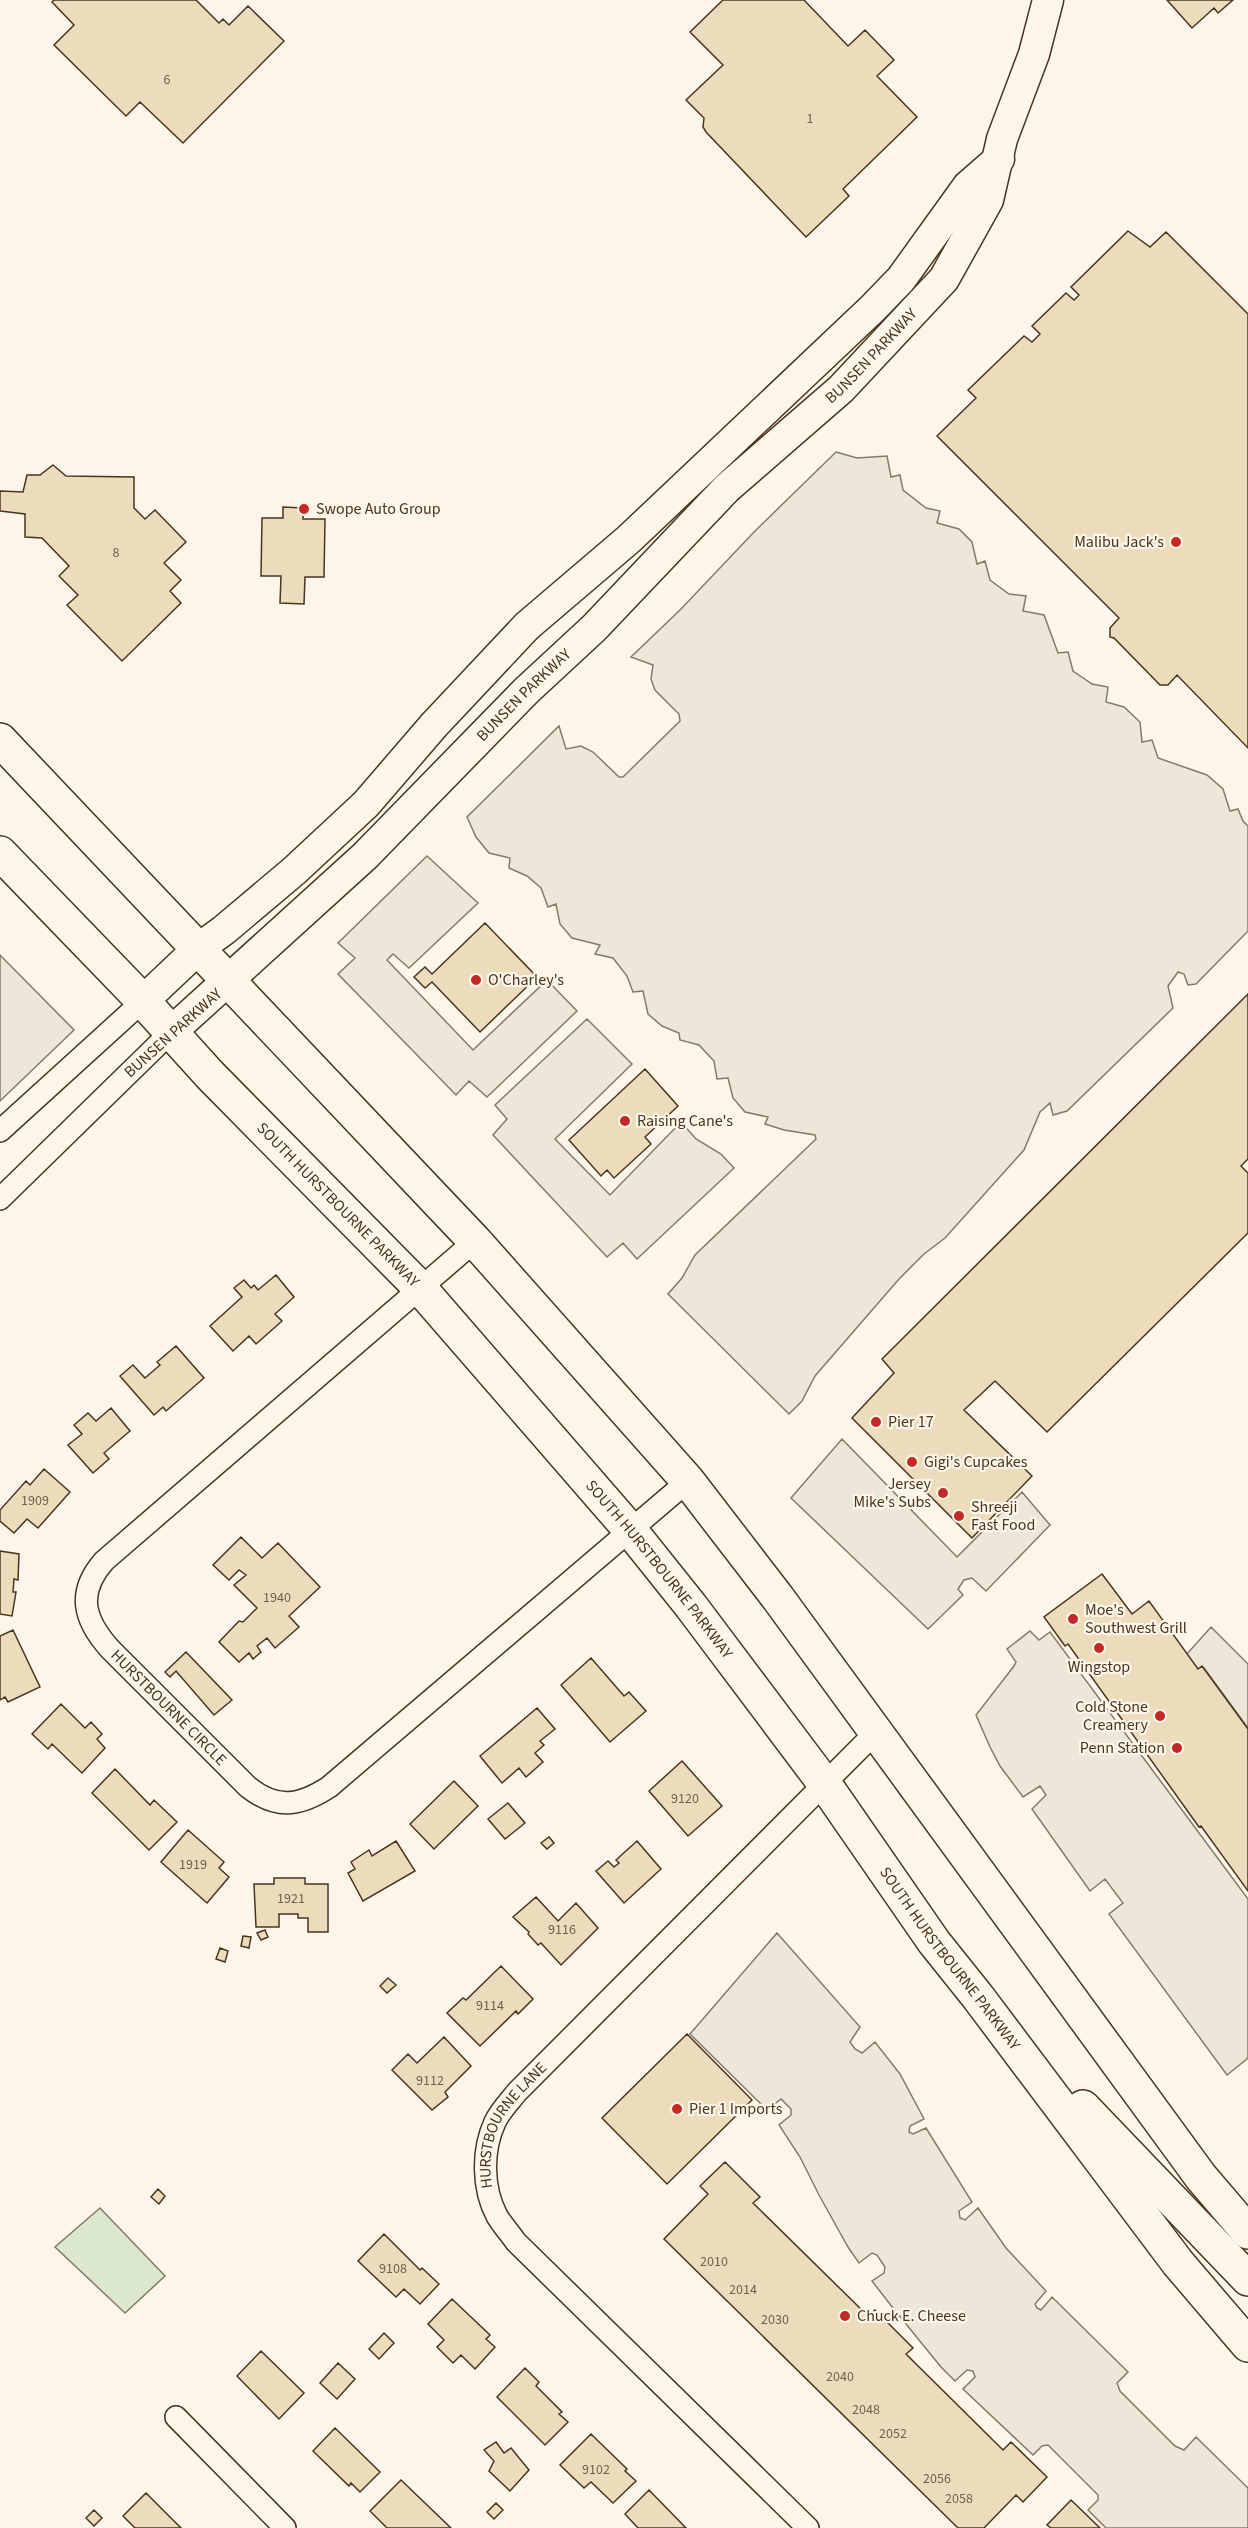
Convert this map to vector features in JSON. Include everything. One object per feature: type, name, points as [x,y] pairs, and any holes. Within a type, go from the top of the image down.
[{"type":"main road","points":[[0,740],[475,1241],[688,1481],[778,1598],[1201,2177],[1248,2232]]},
{"type":"main road","name":"SOUTH HURSTBOURNE PARKWAY","points":[[0,853],[143,1001],[210,1075],[420,1288],[631,1531],[691,1606],[824,1783],[934,1942],[1178,2263],[1244,2335]]},
{"type":"main road","points":[[978,1997],[1248,2279]]},
{"type":"street","name":"BUNSEN PARKWAY","points":[[0,1199],[171,1032],[365,856],[526,691],[594,628],[727,488],[842,389],[944,279],[988,200],[1002,139],[1034,54],[1048,0]]},
{"type":"street","name":"BUNSEN PARKWAY","points":[[0,1131],[198,949],[294,871],[366,804],[434,725],[527,626],[629,539],[873,308],[901,279],[968,186],[999,159]]},
{"type":"street","name":"HURSTBOURNE CIRCLE","points":[[475,1241],[104,1561],[94,1572],[86,1594],[87,1613],[94,1632],[258,1794],[274,1802],[294,1803],[313,1798],[329,1787],[688,1481]]},
{"type":"street","name":"HURSTBOURNE LANE","points":[[800,2525],[516,2242],[497,2215],[488,2190],[485,2164],[488,2142],[496,2121],[517,2092],[875,1733]]},
{"type":"street","points":[[176,2417],[285,2528]]},
{"type":"green space","points":[[100,2208],[165,2276],[125,2313],[55,2247]]},
{"type":"shaded area","points":[[836,452],[857,458],[887,456],[891,477],[900,475],[903,490],[926,508],[940,511],[937,523],[959,529],[972,542],[977,564],[985,561],[990,580],[1009,594],[1026,596],[1023,611],[1044,615],[1058,653],[1068,652],[1073,671],[1092,684],[1108,687],[1106,702],[1124,707],[1140,722],[1142,742],[1152,740],[1158,758],[1207,775],[1223,789],[1230,811],[1238,809],[1248,826],[1248,931],[1196,984],[1188,985],[1184,974],[1178,972],[1168,986],[1173,1008],[1067,1111],[1053,1115],[1050,1103],[1040,1112],[1024,1150],[945,1238],[924,1254],[899,1279],[815,1376],[802,1401],[789,1414],[668,1294],[682,1278],[695,1255],[816,1139],[815,1135],[765,1124],[768,1117],[745,1112],[733,1098],[728,1078],[717,1079],[714,1061],[699,1045],[680,1040],[679,1033],[662,1026],[648,1014],[643,991],[633,992],[627,976],[613,958],[595,954],[600,945],[572,938],[560,924],[556,904],[548,907],[541,888],[527,876],[509,868],[510,858],[489,853],[476,837],[467,817],[559,726],[566,749],[581,746],[593,752],[619,777],[623,777],[680,721],[679,714],[655,690],[651,679],[653,665],[631,657]]},
{"type":"shaded area","points":[[427,856],[478,903],[409,968],[393,954],[387,960],[473,1050],[547,980],[577,1011],[487,1097],[469,1081],[456,1095],[338,974],[355,958],[338,943]]},
{"type":"shaded area","points":[[0,955],[74,1030],[0,1101]]},
{"type":"shaded area","points":[[587,1019],[632,1064],[555,1139],[610,1195],[681,1122],[696,1139],[721,1154],[734,1168],[637,1259],[623,1243],[607,1257],[493,1135],[507,1119],[495,1105]]},
{"type":"shaded area","points":[[842,1439],[957,1557],[1022,1492],[1050,1525],[986,1591],[972,1578],[964,1580],[958,1589],[963,1595],[928,1629],[791,1498]]},
{"type":"shaded area","points":[[1211,1627],[1248,1664],[1248,1728],[1204,1668],[1198,1670],[1186,1655]]},
{"type":"shaded area","points":[[1030,1631],[1039,1640],[1050,1632],[1248,1899],[1248,2058],[1227,2075],[1109,1914],[1123,1903],[1105,1879],[1090,1891],[1032,1809],[1046,1795],[1040,1786],[1023,1797],[1000,1766],[990,1747],[976,1715],[1016,1662],[1007,1649]]},
{"type":"shaded area","points":[[777,1933],[860,2027],[850,2042],[855,2049],[862,2053],[875,2042],[900,2074],[924,2119],[910,2126],[909,2132],[913,2134],[926,2128],[972,2202],[959,2211],[960,2218],[965,2220],[978,2208],[1006,2248],[1046,2291],[1035,2304],[1037,2308],[1041,2310],[1052,2297],[1128,2372],[1117,2383],[1120,2391],[1175,2446],[1184,2450],[1196,2437],[1248,2488],[1248,2528],[1106,2528],[1088,2510],[1098,2500],[1098,2495],[1048,2445],[1042,2446],[1033,2455],[963,2389],[975,2377],[973,2371],[967,2370],[955,2381],[893,2308],[872,2281],[884,2273],[885,2267],[877,2255],[872,2253],[859,2263],[819,2195],[800,2157],[779,2125],[791,2115],[791,2109],[781,2099],[767,2110],[690,2034]]},
{"type":"building","points":[[54,0],[196,0],[219,23],[223,19],[229,25],[248,6],[284,41],[183,143],[140,102],[126,116],[54,45],[74,25],[52,2]]},
{"type":"building","points":[[723,0],[804,0],[848,46],[865,30],[894,60],[877,76],[917,117],[843,189],[849,196],[806,237],[706,132],[703,127],[704,118],[686,100],[723,65],[690,32]]},
{"type":"building","points":[[1167,0],[1233,0],[1218,13],[1214,8],[1192,28]]},
{"type":"building","points":[[1128,231],[1150,247],[1166,232],[1248,314],[1248,748],[1177,675],[1168,685],[1160,685],[1114,638],[1110,637],[1110,628],[1119,618],[937,436],[976,398],[968,390],[1024,336],[1032,342],[1040,334],[1032,326],[1066,293],[1074,300],[1079,295],[1071,287]]},
{"type":"building","points":[[53,465],[66,476],[134,477],[134,508],[145,519],[155,510],[186,542],[164,563],[181,580],[170,591],[181,603],[122,661],[67,605],[78,595],[59,576],[69,566],[42,538],[25,537],[25,514],[0,511],[0,491],[23,492],[27,475],[40,475]]},
{"type":"building","points":[[283,507],[303,508],[303,519],[325,519],[324,577],[305,577],[304,604],[280,603],[281,576],[261,576],[262,518],[283,518]]},
{"type":"building","name":"O'Charley's","points":[[485,923],[537,977],[480,1032],[432,982],[425,988],[414,977],[425,967],[432,974]]},
{"type":"building","points":[[1248,994],[1248,1159],[1241,1166],[1248,1173],[1248,1233],[1047,1432],[995,1381],[964,1410],[1032,1476],[972,1538],[852,1418],[894,1373],[882,1359]]},
{"type":"building","name":"Raising Cane's","points":[[645,1069],[678,1106],[645,1137],[651,1144],[614,1178],[607,1170],[601,1176],[569,1140]]},
{"type":"building","points":[[276,1275],[294,1297],[275,1314],[282,1321],[256,1344],[249,1336],[233,1351],[210,1326],[242,1297],[234,1288],[244,1280],[251,1288],[254,1285],[258,1290]]},
{"type":"building","points":[[176,1346],[204,1378],[166,1411],[163,1407],[154,1415],[120,1376],[133,1365],[145,1378],[160,1365],[157,1362]]},
{"type":"building","points":[[111,1408],[130,1431],[104,1453],[109,1459],[93,1473],[68,1445],[82,1434],[74,1425],[88,1413],[96,1421]]},
{"type":"building","points":[[44,1469],[70,1492],[38,1528],[27,1519],[14,1533],[0,1521],[0,1510],[26,1481],[30,1485]]},
{"type":"building","points":[[241,1537],[262,1558],[278,1543],[320,1587],[289,1616],[299,1627],[275,1648],[267,1638],[257,1646],[261,1652],[253,1659],[249,1653],[239,1662],[219,1642],[239,1621],[243,1622],[257,1608],[234,1585],[246,1575],[239,1570],[229,1580],[213,1565]]},
{"type":"building","points":[[0,1551],[19,1554],[18,1580],[14,1579],[13,1592],[16,1592],[12,1616],[0,1614]]},
{"type":"building","points":[[1102,1574],[1132,1614],[1149,1601],[1198,1669],[1202,1666],[1248,1729],[1248,1891],[1201,1826],[1199,1827],[1068,1644],[1065,1646],[1044,1617]]},
{"type":"building","points":[[13,1630],[40,1687],[8,1702],[5,1697],[0,1700],[0,1636]]},
{"type":"building","points":[[186,1652],[232,1700],[214,1715],[176,1671],[170,1677],[165,1672]]},
{"type":"building","points":[[591,1658],[624,1696],[629,1692],[646,1711],[610,1742],[561,1685]]},
{"type":"building","points":[[61,1704],[85,1728],[91,1722],[102,1734],[97,1739],[105,1748],[82,1773],[52,1744],[48,1749],[32,1734]]},
{"type":"building","points":[[537,1708],[555,1729],[540,1741],[544,1745],[535,1753],[543,1762],[526,1777],[519,1768],[502,1783],[480,1756]]},
{"type":"building","points":[[682,1761],[722,1806],[688,1836],[649,1791]]},
{"type":"building","points":[[115,1769],[150,1805],[154,1800],[177,1822],[149,1850],[92,1793]]},
{"type":"building","points":[[454,1781],[478,1806],[434,1849],[410,1824]]},
{"type":"building","points":[[508,1803],[525,1823],[505,1839],[488,1819]]},
{"type":"building","points":[[188,1830],[224,1862],[219,1868],[229,1877],[207,1903],[161,1862]]},
{"type":"building","points":[[549,1837],[554,1843],[547,1849],[541,1843]]},
{"type":"building","points":[[396,1841],[415,1871],[363,1901],[348,1873],[355,1869],[351,1862],[369,1850],[372,1856]]},
{"type":"building","points":[[637,1841],[661,1869],[624,1903],[596,1871],[608,1861],[614,1867],[619,1863],[616,1860]]},
{"type":"building","points":[[274,1878],[305,1878],[305,1884],[328,1884],[328,1932],[308,1932],[308,1918],[298,1918],[298,1914],[279,1914],[279,1927],[256,1927],[254,1884],[274,1884]]},
{"type":"building","points":[[536,1897],[558,1921],[576,1903],[598,1928],[561,1965],[541,1943],[538,1945],[528,1934],[529,1932],[513,1917]]},
{"type":"building","points":[[265,1930],[268,1937],[261,1940],[257,1933]]},
{"type":"building","points":[[243,1936],[251,1937],[249,1948],[241,1946]]},
{"type":"building","points":[[220,1948],[228,1951],[225,1962],[216,1959]]},
{"type":"building","points":[[501,1966],[533,1999],[518,2014],[516,2011],[480,2046],[447,2013],[463,1998],[466,2000]]},
{"type":"building","points":[[388,1978],[396,1985],[387,1993],[380,1986]]},
{"type":"building","name":"Pier 1 Imports","points":[[687,2034],[752,2100],[667,2184],[602,2118]]},
{"type":"building","points":[[444,2037],[471,2066],[445,2092],[448,2097],[432,2110],[392,2070],[408,2054],[417,2063]]},
{"type":"building","points":[[725,2162],[760,2197],[753,2203],[868,2316],[875,2310],[913,2348],[906,2354],[1003,2450],[1011,2442],[1047,2477],[1023,2502],[1016,2495],[984,2528],[958,2528],[664,2239],[708,2194],[700,2186]]},
{"type":"building","points":[[158,2189],[165,2196],[159,2204],[151,2197]]},
{"type":"building","points":[[384,2234],[420,2270],[422,2268],[439,2284],[420,2304],[404,2289],[396,2297],[358,2261]]},
{"type":"building","points":[[452,2299],[490,2335],[486,2339],[495,2347],[475,2369],[461,2355],[453,2363],[437,2347],[444,2340],[428,2324]]},
{"type":"building","points":[[384,2333],[394,2343],[379,2359],[369,2349]]},
{"type":"building","points":[[261,2351],[304,2393],[279,2419],[237,2376]]},
{"type":"building","points":[[338,2363],[355,2379],[337,2399],[320,2383]]},
{"type":"building","points":[[525,2368],[539,2382],[536,2386],[562,2412],[559,2414],[568,2422],[545,2445],[497,2397]]},
{"type":"building","points":[[335,2428],[380,2472],[360,2492],[351,2483],[349,2486],[313,2451]]},
{"type":"building","points":[[591,2434],[636,2481],[613,2503],[591,2482],[584,2488],[560,2465]]},
{"type":"building","points":[[496,2442],[504,2453],[511,2448],[529,2470],[510,2491],[489,2471],[494,2461],[484,2450]]},
{"type":"building","points":[[401,2480],[451,2528],[387,2528],[370,2511]]},
{"type":"building","points":[[649,2490],[686,2528],[638,2528],[625,2514]]},
{"type":"building","points":[[146,2493],[181,2528],[135,2528],[123,2516]]},
{"type":"building","points":[[1071,2500],[1100,2528],[1051,2528],[1047,2525]]},
{"type":"building","points":[[496,2503],[503,2510],[494,2519],[487,2512]]},
{"type":"building","points":[[94,2510],[102,2518],[94,2526],[86,2518]]},
{"type":"place","name":"Swope Auto Group","points":[[304,509]]},
{"type":"place","name":"Malibu Jack's","points":[[1176,542]]},
{"type":"place","name":"O'Charley's","points":[[476,980]]},
{"type":"place","name":"Raising Cane's","points":[[625,1121]]},
{"type":"place","name":"Pier 17","points":[[876,1422]]},
{"type":"place","name":"Gigi's Cupcakes","points":[[912,1462]]},
{"type":"place","name":"Jersey Mike's Subs","points":[[943,1493]]},
{"type":"place","name":"Shreeji Fast Food","points":[[959,1516]]},
{"type":"place","name":"Moe's Southwest Grill","points":[[1073,1619]]},
{"type":"place","name":"Wingstop","points":[[1099,1648]]},
{"type":"place","name":"Cold Stone Creamery","points":[[1160,1716]]},
{"type":"place","name":"Penn Station","points":[[1177,1748]]},
{"type":"place","name":"Pier 1 Imports","points":[[677,2109]]},
{"type":"place","name":"Chuck E. Cheese","points":[[845,2316]]}]
